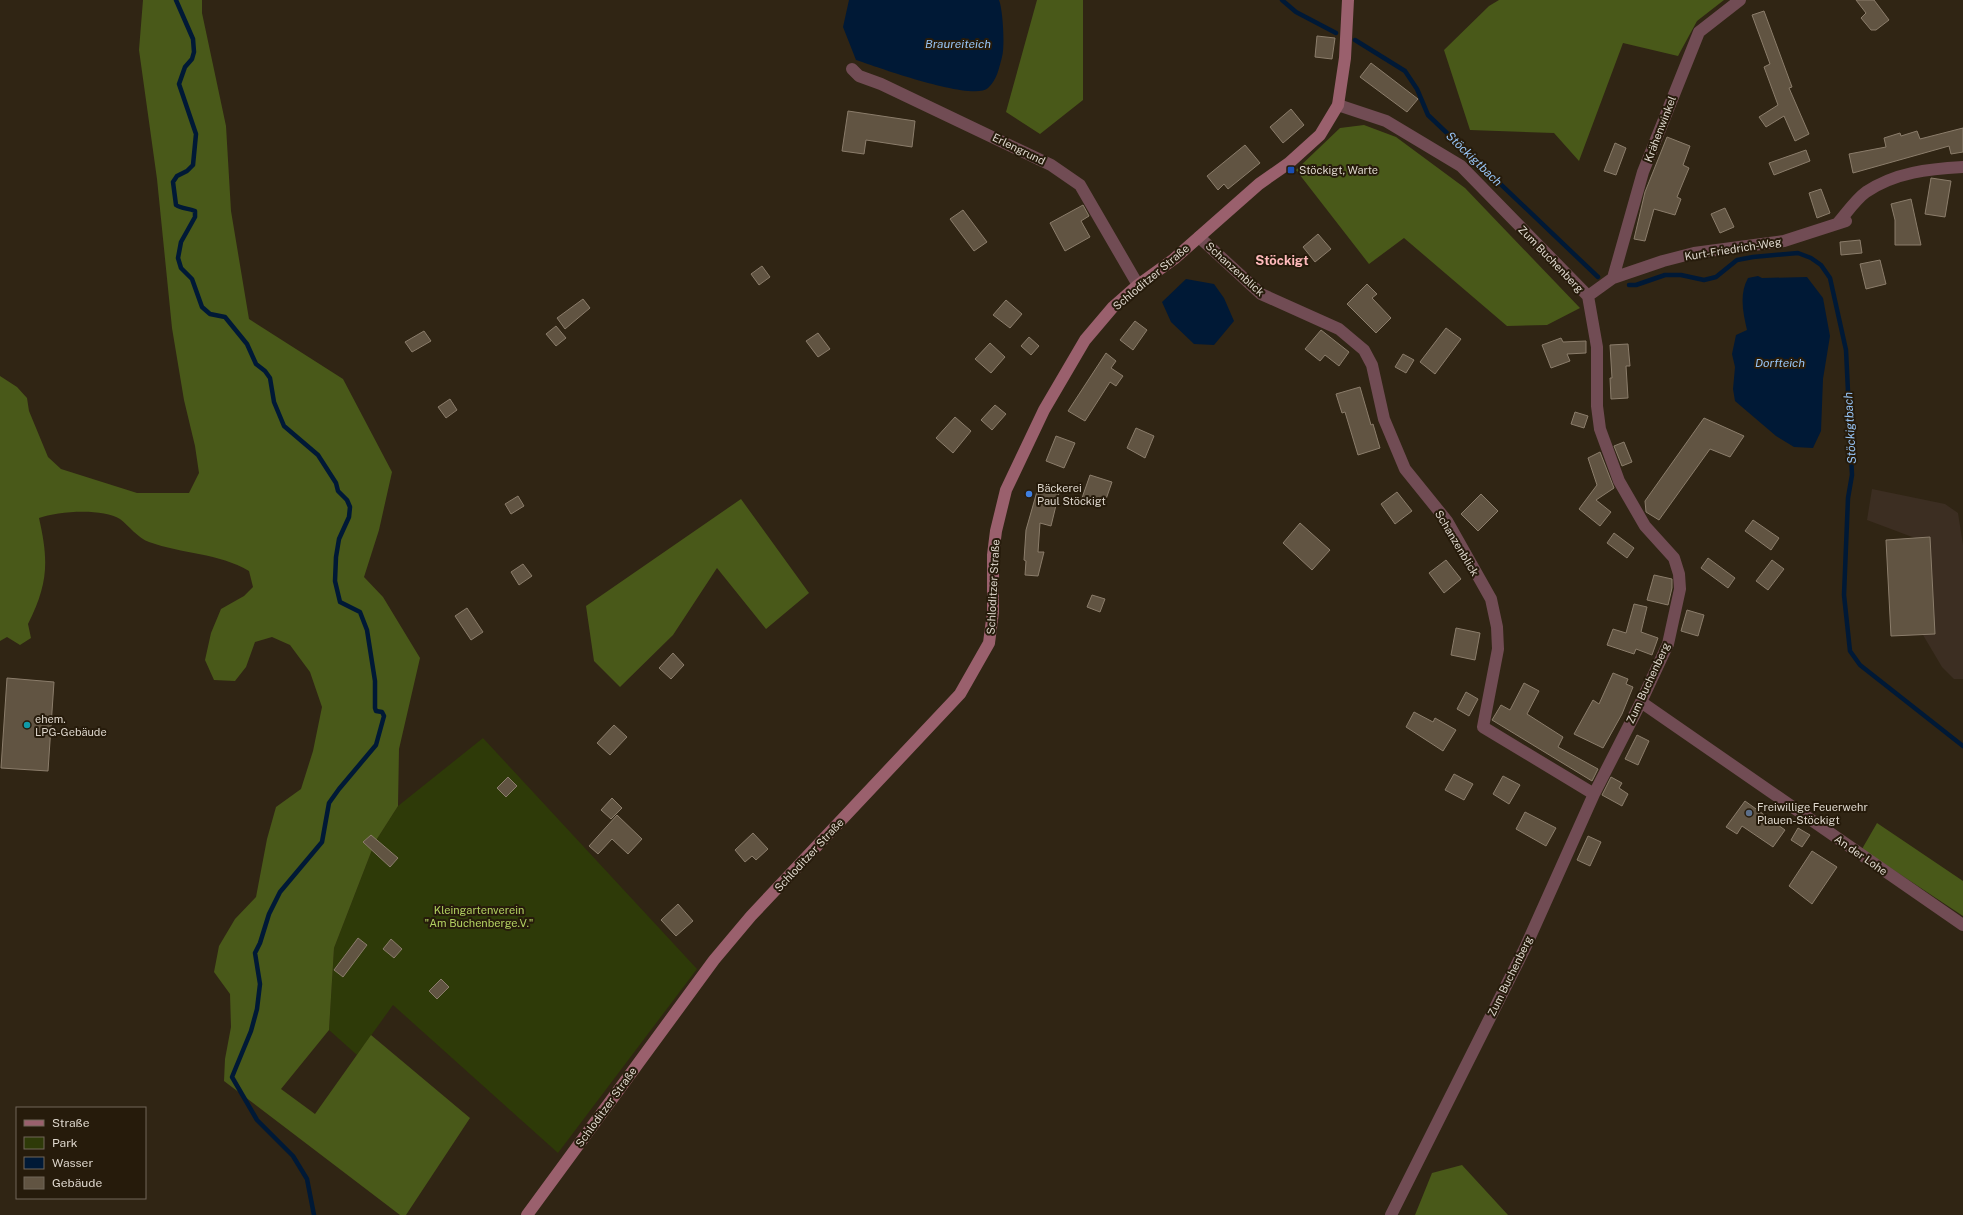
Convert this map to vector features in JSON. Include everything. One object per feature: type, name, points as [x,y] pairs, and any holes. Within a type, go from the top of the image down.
[{"type":"street","name":"Schloditzer Straße","points":[[527,1215],[714,960],[751,916],[960,694],[989,643],[994,612],[993,554],[996,531],[1006,490],[1044,410],[1085,340],[1113,307],[1138,285],[1199,237],[1259,184],[1289,163],[1320,135],[1338,105],[1345,58],[1348,0]]},
{"type":"street","name":"Krähenwinkel","points":[[1613,278],[1643,172],[1699,32],[1740,0]]},
{"type":"street","name":"Erlengrund","points":[[852,69],[859,76],[881,84],[1051,165],[1080,185],[1138,285]]},
{"type":"street","name":"Zum Buchenberg","points":[[1338,105],[1386,121],[1461,166],[1588,296],[1597,347],[1597,406],[1600,429],[1619,481],[1645,526],[1674,558],[1679,574],[1680,589],[1668,644],[1641,702],[1594,794],[1525,948],[1391,1215]]},
{"type":"street","name":"Kurt-Friedrich-Weg","points":[[1588,296],[1613,278],[1663,261],[1694,253],[1784,241],[1841,223],[1865,193],[1887,181],[1921,169],[1963,167]]},
{"type":"street","name":"Schanzenblick","points":[[1199,237],[1261,294],[1339,329],[1364,350],[1372,365],[1384,419],[1405,469],[1446,521],[1491,600],[1497,627],[1498,648],[1483,727],[1594,794]]},
{"type":"street","name":"An der Lohe","points":[[1641,702],[1963,925]]},
{"type":"shaded area","points":[[1872,489],[1945,504],[1958,513],[1963,545],[1963,679],[1954,679],[1942,667],[1923,635],[1891,636],[1886,540],[1915,538],[1867,520]]},
{"type":"green space","points":[[143,0],[202,0],[202,13],[226,126],[231,211],[249,319],[343,379],[392,472],[379,530],[364,577],[383,597],[420,658],[399,749],[398,806],[375,842],[334,948],[329,1030],[281,1089],[315,1114],[371,1035],[470,1118],[406,1215],[400,1215],[224,1081],[225,1059],[231,1027],[230,994],[214,972],[219,946],[235,919],[256,897],[267,839],[276,807],[301,789],[313,751],[322,707],[310,672],[290,645],[272,637],[255,642],[246,667],[235,681],[214,680],[205,660],[211,633],[221,609],[244,596],[253,587],[249,571],[237,565],[213,557],[149,542],[137,535],[120,519],[103,513],[68,512],[39,518],[44,548],[45,572],[40,597],[28,624],[31,638],[20,645],[7,637],[0,641],[0,376],[17,387],[27,398],[29,411],[48,457],[61,469],[137,493],[189,493],[199,473],[195,446],[184,400],[172,328],[157,179],[139,50]]},
{"type":"green space","points":[[1037,0],[1083,0],[1083,100],[1040,134],[1006,112]]},
{"type":"green space","points":[[1499,0],[1724,0],[1697,21],[1678,56],[1623,43],[1579,161],[1554,133],[1470,130],[1444,50],[1489,6]]},
{"type":"green space","points":[[1364,125],[1396,137],[1465,188],[1580,308],[1547,325],[1507,326],[1404,238],[1369,264],[1296,170],[1340,128]]},
{"type":"green space","points":[[741,499],[809,593],[766,629],[717,568],[673,635],[620,687],[594,661],[586,606]]},
{"type":"green space","name":"Kleingartenverein \"Am Buchenberge.V.\"","points":[[483,738],[697,969],[558,1153],[393,1005],[357,1055],[329,1030],[334,948],[375,842],[398,806]]},
{"type":"green space","points":[[1877,823],[1963,881],[1963,916],[1862,849]]},
{"type":"green space","points":[[1462,1165],[1508,1215],[1415,1215],[1432,1173]]},
{"type":"water","name":"Braureiteich","points":[[849,0],[999,0],[1002,20],[1003,52],[994,81],[988,88],[979,91],[964,91],[903,76],[856,60],[843,27]]},
{"type":"water","name":"Dorfteich","points":[[1758,276],[1762,278],[1807,277],[1823,298],[1830,336],[1823,379],[1821,431],[1813,448],[1794,447],[1776,436],[1735,401],[1733,389],[1735,367],[1732,354],[1736,335],[1747,330],[1743,310],[1743,290],[1748,278]]},
{"type":"water","points":[[1186,279],[1214,284],[1224,298],[1234,321],[1214,345],[1194,344],[1171,322],[1162,302]]},
{"type":"building","points":[[1856,0],[1874,0],[1889,20],[1876,30],[1871,30],[1861,18],[1866,13]]},
{"type":"building","points":[[1764,11],[1792,87],[1789,88],[1809,134],[1795,141],[1784,116],[1766,127],[1759,117],[1778,105],[1764,67],[1770,64],[1752,15]]},
{"type":"building","points":[[1317,36],[1335,38],[1332,59],[1315,57]]},
{"type":"building","points":[[1371,63],[1418,99],[1407,112],[1360,77]]},
{"type":"building","points":[[1291,109],[1304,125],[1283,143],[1270,127]]},
{"type":"building","points":[[848,111],[915,121],[912,147],[866,140],[864,154],[842,151]]},
{"type":"building","points":[[1963,128],[1963,152],[1951,154],[1949,146],[1853,173],[1849,154],[1886,147],[1884,138],[1900,133],[1901,136],[1917,131],[1920,139]]},
{"type":"building","points":[[1667,137],[1690,146],[1683,165],[1689,168],[1677,197],[1681,199],[1675,215],[1654,209],[1645,241],[1634,239],[1645,192]]},
{"type":"building","points":[[1615,143],[1626,148],[1616,175],[1604,171]]},
{"type":"building","points":[[1245,145],[1260,163],[1228,189],[1224,184],[1218,190],[1207,176]]},
{"type":"building","points":[[1806,150],[1810,161],[1774,175],[1769,163]]},
{"type":"building","points":[[1931,178],[1951,181],[1945,217],[1925,214]]},
{"type":"building","points":[[1821,189],[1830,213],[1817,218],[1809,193]]},
{"type":"building","points":[[1911,199],[1921,245],[1895,245],[1895,220],[1891,204]]},
{"type":"building","points":[[1083,205],[1089,216],[1081,221],[1090,237],[1065,251],[1050,223]]},
{"type":"building","points":[[1725,208],[1734,227],[1720,233],[1711,214]]},
{"type":"building","points":[[963,210],[987,242],[974,251],[950,219]]},
{"type":"building","points":[[1318,234],[1331,249],[1315,262],[1303,247]]},
{"type":"building","points":[[1860,240],[1862,253],[1841,255],[1840,242]]},
{"type":"building","points":[[1880,260],[1886,284],[1866,289],[1860,264]]},
{"type":"building","points":[[762,266],[770,277],[759,285],[751,274]]},
{"type":"building","points":[[1367,284],[1377,294],[1372,298],[1391,318],[1376,333],[1347,304]]},
{"type":"building","points":[[583,299],[590,308],[565,329],[557,318]]},
{"type":"building","points":[[1006,300],[1022,314],[1010,328],[993,315]]},
{"type":"building","points":[[1135,321],[1147,330],[1133,350],[1120,340]]},
{"type":"building","points":[[556,326],[566,338],[556,346],[546,334]]},
{"type":"building","points":[[1446,328],[1461,339],[1435,374],[1420,362]]},
{"type":"building","points":[[1321,330],[1349,352],[1339,366],[1325,355],[1320,361],[1305,349]]},
{"type":"building","points":[[424,331],[431,341],[412,352],[405,342]]},
{"type":"building","points":[[818,333],[830,349],[818,357],[806,341]]},
{"type":"building","points":[[1029,337],[1039,346],[1031,355],[1021,346]]},
{"type":"building","points":[[1561,338],[1563,342],[1586,341],[1586,353],[1567,354],[1570,361],[1551,368],[1542,345]]},
{"type":"building","points":[[990,343],[1005,357],[991,373],[975,359]]},
{"type":"building","points":[[1628,344],[1630,366],[1626,366],[1628,398],[1611,399],[1610,378],[1612,378],[1610,345]]},
{"type":"building","points":[[1106,353],[1116,361],[1111,368],[1123,376],[1116,386],[1110,382],[1085,421],[1068,411]]},
{"type":"building","points":[[1403,354],[1414,360],[1406,373],[1395,367]]},
{"type":"building","points":[[1360,387],[1371,425],[1373,424],[1380,448],[1358,455],[1345,412],[1342,413],[1336,394]]},
{"type":"building","points":[[450,399],[457,410],[446,418],[438,407]]},
{"type":"building","points":[[995,405],[1006,414],[992,430],[981,420]]},
{"type":"building","points":[[1575,412],[1588,416],[1584,428],[1571,424]]},
{"type":"building","points":[[955,417],[971,431],[953,453],[936,438]]},
{"type":"building","points":[[1704,418],[1744,436],[1730,457],[1710,449],[1659,520],[1646,512],[1645,501]]},
{"type":"building","points":[[1136,428],[1154,436],[1145,458],[1127,448]]},
{"type":"building","points":[[1056,436],[1075,443],[1064,468],[1046,461]]},
{"type":"building","points":[[1624,442],[1632,462],[1622,466],[1614,446]]},
{"type":"building","points":[[1600,452],[1614,488],[1596,500],[1611,512],[1600,526],[1579,509],[1597,485],[1588,458]]},
{"type":"building","points":[[1090,475],[1112,482],[1104,505],[1082,498]]},
{"type":"building","points":[[1038,488],[1059,493],[1051,526],[1040,523],[1038,552],[1044,552],[1038,576],[1025,575],[1026,561],[1024,560],[1026,530]]},
{"type":"building","points":[[1397,492],[1412,511],[1395,524],[1381,504]]},
{"type":"building","points":[[1481,494],[1498,511],[1478,531],[1461,514]]},
{"type":"building","points":[[518,496],[524,506],[511,514],[505,504]]},
{"type":"building","points":[[1753,520],[1779,538],[1771,550],[1745,531]]},
{"type":"building","points":[[1300,523],[1330,550],[1312,570],[1283,543]]},
{"type":"building","points":[[1614,533],[1634,548],[1627,558],[1607,543]]},
{"type":"building","points":[[1930,537],[1935,634],[1891,636],[1886,540]]},
{"type":"building","points":[[1708,558],[1735,578],[1728,588],[1701,568]]},
{"type":"building","points":[[1446,560],[1461,579],[1444,593],[1429,573]]},
{"type":"building","points":[[1772,560],[1784,569],[1768,590],[1756,581]]},
{"type":"building","points":[[523,564],[532,576],[519,585],[511,572]]},
{"type":"building","points":[[1654,575],[1672,579],[1672,588],[1668,605],[1647,600]]},
{"type":"building","points":[[1092,595],[1105,599],[1100,612],[1087,607]]},
{"type":"building","points":[[1634,604],[1647,607],[1641,632],[1658,638],[1652,655],[1636,649],[1634,654],[1607,645],[1613,629],[1626,633]]},
{"type":"building","points":[[467,608],[483,632],[471,640],[455,616]]},
{"type":"building","points":[[1687,610],[1704,615],[1698,636],[1681,631]]},
{"type":"building","points":[[1456,628],[1480,633],[1475,660],[1451,655]]},
{"type":"building","points":[[673,653],[684,665],[671,679],[659,668]]},
{"type":"building","points":[[1613,673],[1628,679],[1626,684],[1633,687],[1622,714],[1603,748],[1574,734],[1593,700],[1599,704]]},
{"type":"building","name":"ehem. LPG-Gebäude","points":[[7,678],[54,682],[48,771],[1,768]]},
{"type":"building","points":[[1524,683],[1539,691],[1527,714],[1563,737],[1558,747],[1598,769],[1592,781],[1492,720],[1501,705],[1510,710]]},
{"type":"building","points":[[1466,692],[1478,699],[1469,716],[1457,709]]},
{"type":"building","points":[[1414,712],[1433,722],[1435,718],[1456,730],[1443,751],[1406,727]]},
{"type":"building","points":[[614,725],[627,737],[610,755],[597,743]]},
{"type":"building","points":[[1637,735],[1649,741],[1638,765],[1625,759]]},
{"type":"building","points":[[1454,774],[1473,784],[1464,800],[1445,790]]},
{"type":"building","points":[[1503,776],[1520,785],[1509,804],[1493,794]]},
{"type":"building","points":[[508,777],[517,786],[506,797],[497,788]]},
{"type":"building","points":[[1611,777],[1622,783],[1619,788],[1628,794],[1622,806],[1602,795]]},
{"type":"building","points":[[612,798],[622,808],[611,819],[601,810]]},
{"type":"building","name":"Freiwillige Feuerwehr Plauen-Stöckigt","points":[[1745,801],[1785,830],[1773,847],[1742,826],[1737,834],[1726,827]]},
{"type":"building","points":[[1525,812],[1556,828],[1546,846],[1516,829]]},
{"type":"building","points":[[617,815],[642,839],[628,854],[612,839],[598,854],[589,846]]},
{"type":"building","points":[[1798,828],[1810,835],[1802,847],[1791,840]]},
{"type":"building","points":[[753,833],[768,849],[756,860],[752,856],[745,862],[735,850]]},
{"type":"building","points":[[371,835],[398,858],[390,867],[363,842]]},
{"type":"building","points":[[1588,836],[1601,842],[1590,866],[1577,860]]},
{"type":"building","points":[[1812,851],[1837,867],[1812,904],[1789,886]]},
{"type":"building","points":[[678,904],[693,921],[676,936],[661,920]]},
{"type":"building","points":[[358,938],[367,945],[343,977],[334,970]]},
{"type":"building","points":[[391,939],[402,949],[394,958],[383,949]]},
{"type":"building","points":[[441,979],[449,987],[437,999],[429,991]]},
{"type":"waterway","points":[[176,0],[193,39],[194,52],[192,59],[185,67],[179,84],[196,134],[193,165],[187,171],[177,176],[173,182],[176,205],[195,211],[195,217],[181,242],[178,258],[181,268],[192,279],[202,307],[210,314],[225,317],[247,344],[256,364],[265,371],[270,378],[274,402],[284,426],[318,455],[336,483],[338,491],[347,500],[350,507],[349,517],[339,539],[336,557],[335,581],[340,602],[360,612],[367,630],[375,681],[375,708],[376,711],[382,712],[384,716],[376,745],[329,803],[322,842],[280,892],[269,914],[260,943],[255,953],[260,984],[257,1009],[251,1031],[232,1077],[257,1120],[293,1156],[307,1179],[314,1215]]},
{"type":"waterway","name":"Stöckigtbach","points":[[1282,0],[1296,12],[1336,33]]},
{"type":"waterway","name":"Stöckigtbach","points":[[1355,40],[1405,71],[1417,89],[1428,115],[1598,277]]},
{"type":"waterway","name":"Stöckigtbach","points":[[1629,285],[1636,285],[1665,275],[1681,275],[1704,280],[1716,277],[1737,260],[1753,257],[1798,253],[1811,258],[1821,265],[1830,278],[1846,350],[1852,475],[1848,498],[1844,595],[1850,651],[1860,665],[1963,746]]},
{"type":"place","name":"Stöckigt, Warte","points":[[1291,170]]},
{"type":"place","name":"Bäckerei Paul Stöckigt","points":[[1029,494]]},
{"type":"place","name":"ehem. LPG-Gebäude","points":[[27,725]]},
{"type":"place","name":"Freiwillige Feuerwehr Plauen-Stöckigt","points":[[1749,813]]},
{"type":"district","name":"Stöckigt","points":[[1282,260]]}]
